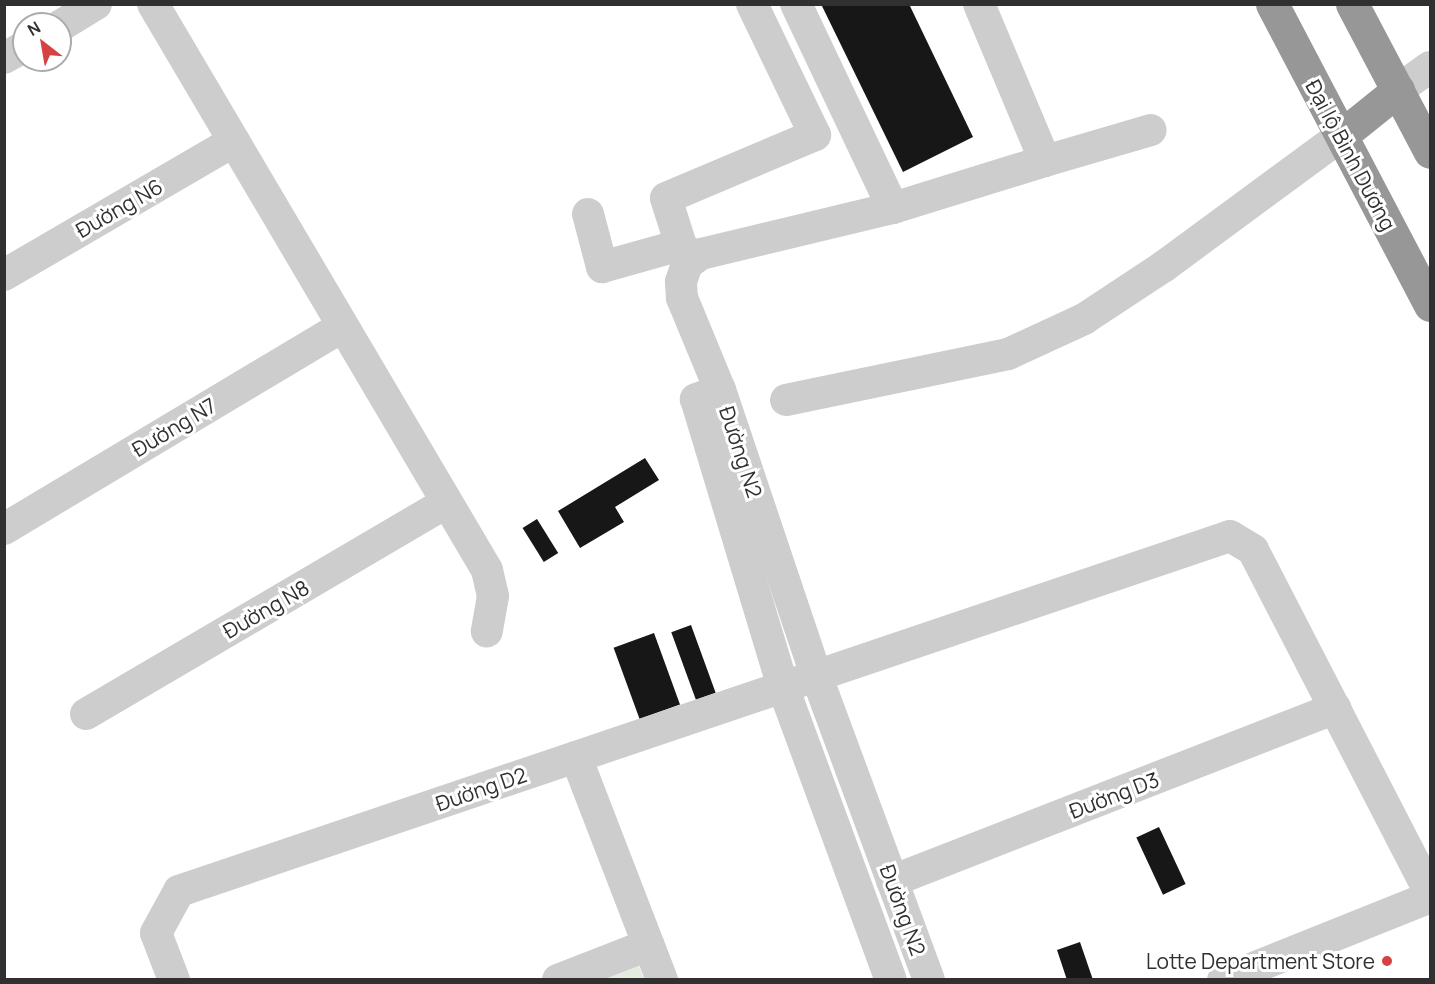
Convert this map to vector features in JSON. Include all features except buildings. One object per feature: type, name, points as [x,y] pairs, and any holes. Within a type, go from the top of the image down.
[{"type":"highway","name":"Đại lộ Bình Dương","points":[[1272,4],[1431,305]]},
{"type":"highway","points":[[1352,4],[1431,152]]},
{"type":"highway","points":[[1342,135],[1398,90]]},
{"type":"street","points":[[72,19],[96,4]]},
{"type":"street","points":[[153,4],[487,570],[493,596],[487,631]]},
{"type":"street","points":[[720,390],[682,298],[684,255],[666,198],[815,135],[752,4]]},
{"type":"street","points":[[795,4],[893,208]]},
{"type":"street","points":[[979,4],[1045,161]]},
{"type":"street","points":[[1398,90],[1431,68]]},
{"type":"street","points":[[588,214],[602,267],[701,254],[893,208],[1151,130]]},
{"type":"street","points":[[786,400],[1008,354],[1084,319],[1163,267],[1342,135]]},
{"type":"street","name":"Đường N6","points":[[4,275],[234,141]]},
{"type":"street","name":"Đường N7","points":[[4,529],[343,326]]},
{"type":"street","name":"Đường N2","points":[[891,980],[783,687],[696,399],[720,390],[817,678],[929,980]]},
{"type":"street","name":"Đường N8","points":[[86,714],[446,504]]},
{"type":"street","name":"Đường D2","points":[[174,980],[156,933],[179,891],[783,687],[817,678],[1230,536],[1253,550],[1335,708]]},
{"type":"street","points":[[1335,708],[1431,893]]},
{"type":"street","name":"Đường D3","points":[[892,881],[1335,708]]},
{"type":"street","points":[[576,757],[662,980]]},
{"type":"street","points":[[1224,980],[1431,897]]},
{"type":"street","points":[[558,980],[648,945]]},
{"type":"shaded area","points":[[638,964],[644,979],[600,980]]},
{"type":"place","name":"Lotte Department Store","points":[[1387,961]]}]
